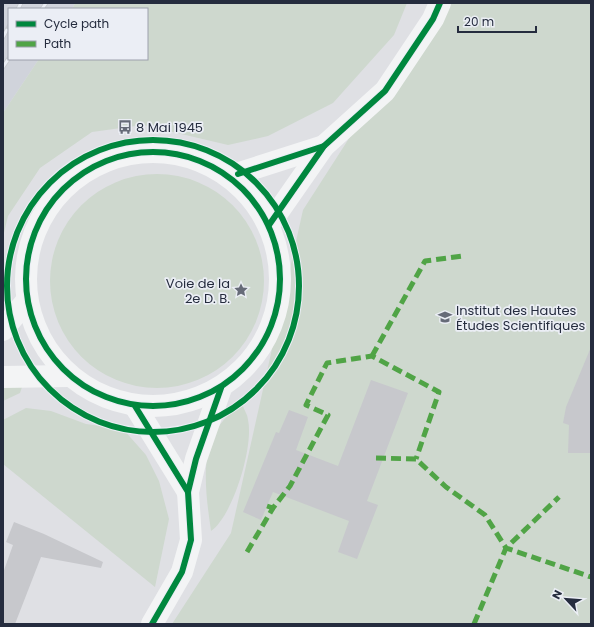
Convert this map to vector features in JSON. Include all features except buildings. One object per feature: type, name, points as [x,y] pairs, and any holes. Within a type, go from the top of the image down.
[{"type":"main road","points":[[269,225],[324,146],[385,91],[433,18],[440,3]]},
{"type":"main road","points":[[230,176],[324,146]]},
{"type":"main road","points":[[134,152],[168,152],[200,160],[230,176],[253,198],[269,225],[280,262],[279,301],[267,339],[243,370],[221,388],[194,400],[165,407],[135,406],[100,396],[68,376],[41,342],[27,300],[26,267],[33,234],[49,204],[73,180],[102,162],[134,152]]},
{"type":"main road","points":[[3,330],[27,300]]},
{"type":"main road","points":[[3,377],[68,376]]},
{"type":"main road","points":[[152,624],[182,572],[191,540],[188,492],[196,459],[212,420],[221,388]]},
{"type":"main road","points":[[135,406],[188,492]]},
{"type":"shaded area","points":[[3,3],[75,3],[72,8],[8,8],[8,60],[38,60],[3,113]]},
{"type":"shaded area","points":[[75,3],[407,3],[394,35],[333,103],[268,136],[228,145],[143,125],[92,132],[40,168],[8,216],[3,237],[3,113],[38,60],[148,60],[148,8],[72,8]]},
{"type":"shaded area","name":"Institut des Hautes Études Scientifiques","points":[[436,3],[591,3],[591,624],[172,624],[231,533],[303,210]]},
{"type":"shaded area","points":[[157,174],[178,176],[198,182],[216,192],[239,213],[256,240],[262,260],[264,281],[262,302],[256,322],[246,340],[225,363],[198,380],[178,386],[157,388],[136,386],[116,380],[98,370],[75,349],[58,322],[52,302],[50,281],[52,260],[58,240],[68,222],[89,199],[116,182],[136,176]]},
{"type":"shaded area","points":[[3,385],[22,387],[20,393],[3,401]]},
{"type":"shaded area","points":[[243,406],[248,418],[249,432],[245,463],[234,496],[227,511],[219,523],[211,531],[206,479],[210,444],[217,429],[228,416]]},
{"type":"shaded area","points":[[26,408],[51,411],[86,424],[123,429],[146,455],[159,481],[169,519],[155,587],[3,464],[3,420]]},
{"type":"railway","points":[[18,8],[21,3]]},
{"type":"railway","points":[[43,8],[46,3]]},
{"type":"railway","points":[[3,37],[8,28]]},
{"type":"railway","points":[[3,67],[8,60]]},
{"type":"marked path","points":[[372,356],[425,261],[463,256]]},
{"type":"marked path","points":[[267,506],[273,508],[290,486],[328,415],[306,405],[327,363],[372,356],[439,392],[416,459]]},
{"type":"marked path","points":[[376,458],[416,459],[446,487],[485,515],[506,548],[591,577]]},
{"type":"marked path","points":[[474,624],[506,548],[559,497]]},
{"type":"marked path","points":[[247,552],[273,508]]},
{"type":"cycle path","points":[[269,225],[324,146],[385,91],[433,19],[440,3]]},
{"type":"cycle path","points":[[153,140],[195,146],[222,157],[246,173],[266,193],[282,217],[293,244],[299,286],[293,328],[282,355],[266,379],[246,399],[222,415],[195,426],[153,432],[111,426],[84,415],[60,399],[40,379],[24,355],[13,328],[7,286],[13,244],[24,217],[40,193],[60,173],[84,157],[111,146],[153,140]]},
{"type":"cycle path","points":[[238,174],[324,146]]},
{"type":"cycle path","points":[[141,152],[165,152],[202,161],[224,173],[243,189],[259,208],[271,230],[278,254],[280,279],[278,304],[271,328],[259,350],[243,369],[224,385],[202,397],[165,406],[141,406],[104,397],[82,385],[55,360],[47,350],[35,328],[31,316],[26,291],[26,267],[35,230],[47,208],[72,181],[82,173],[104,161],[116,157],[141,152]]},
{"type":"cycle path","points":[[152,624],[182,572],[191,540],[188,492],[196,459],[221,388]]},
{"type":"cycle path","points":[[135,406],[188,492]]},
{"type":"place","name":"8 Mai 1945","points":[[125,127]]},
{"type":"place","name":"Voie de la 2e D. B.","points":[[241,290]]},
{"type":"place","name":"Institut des Hautes Études Scientifiques","points":[[445,317]]}]
